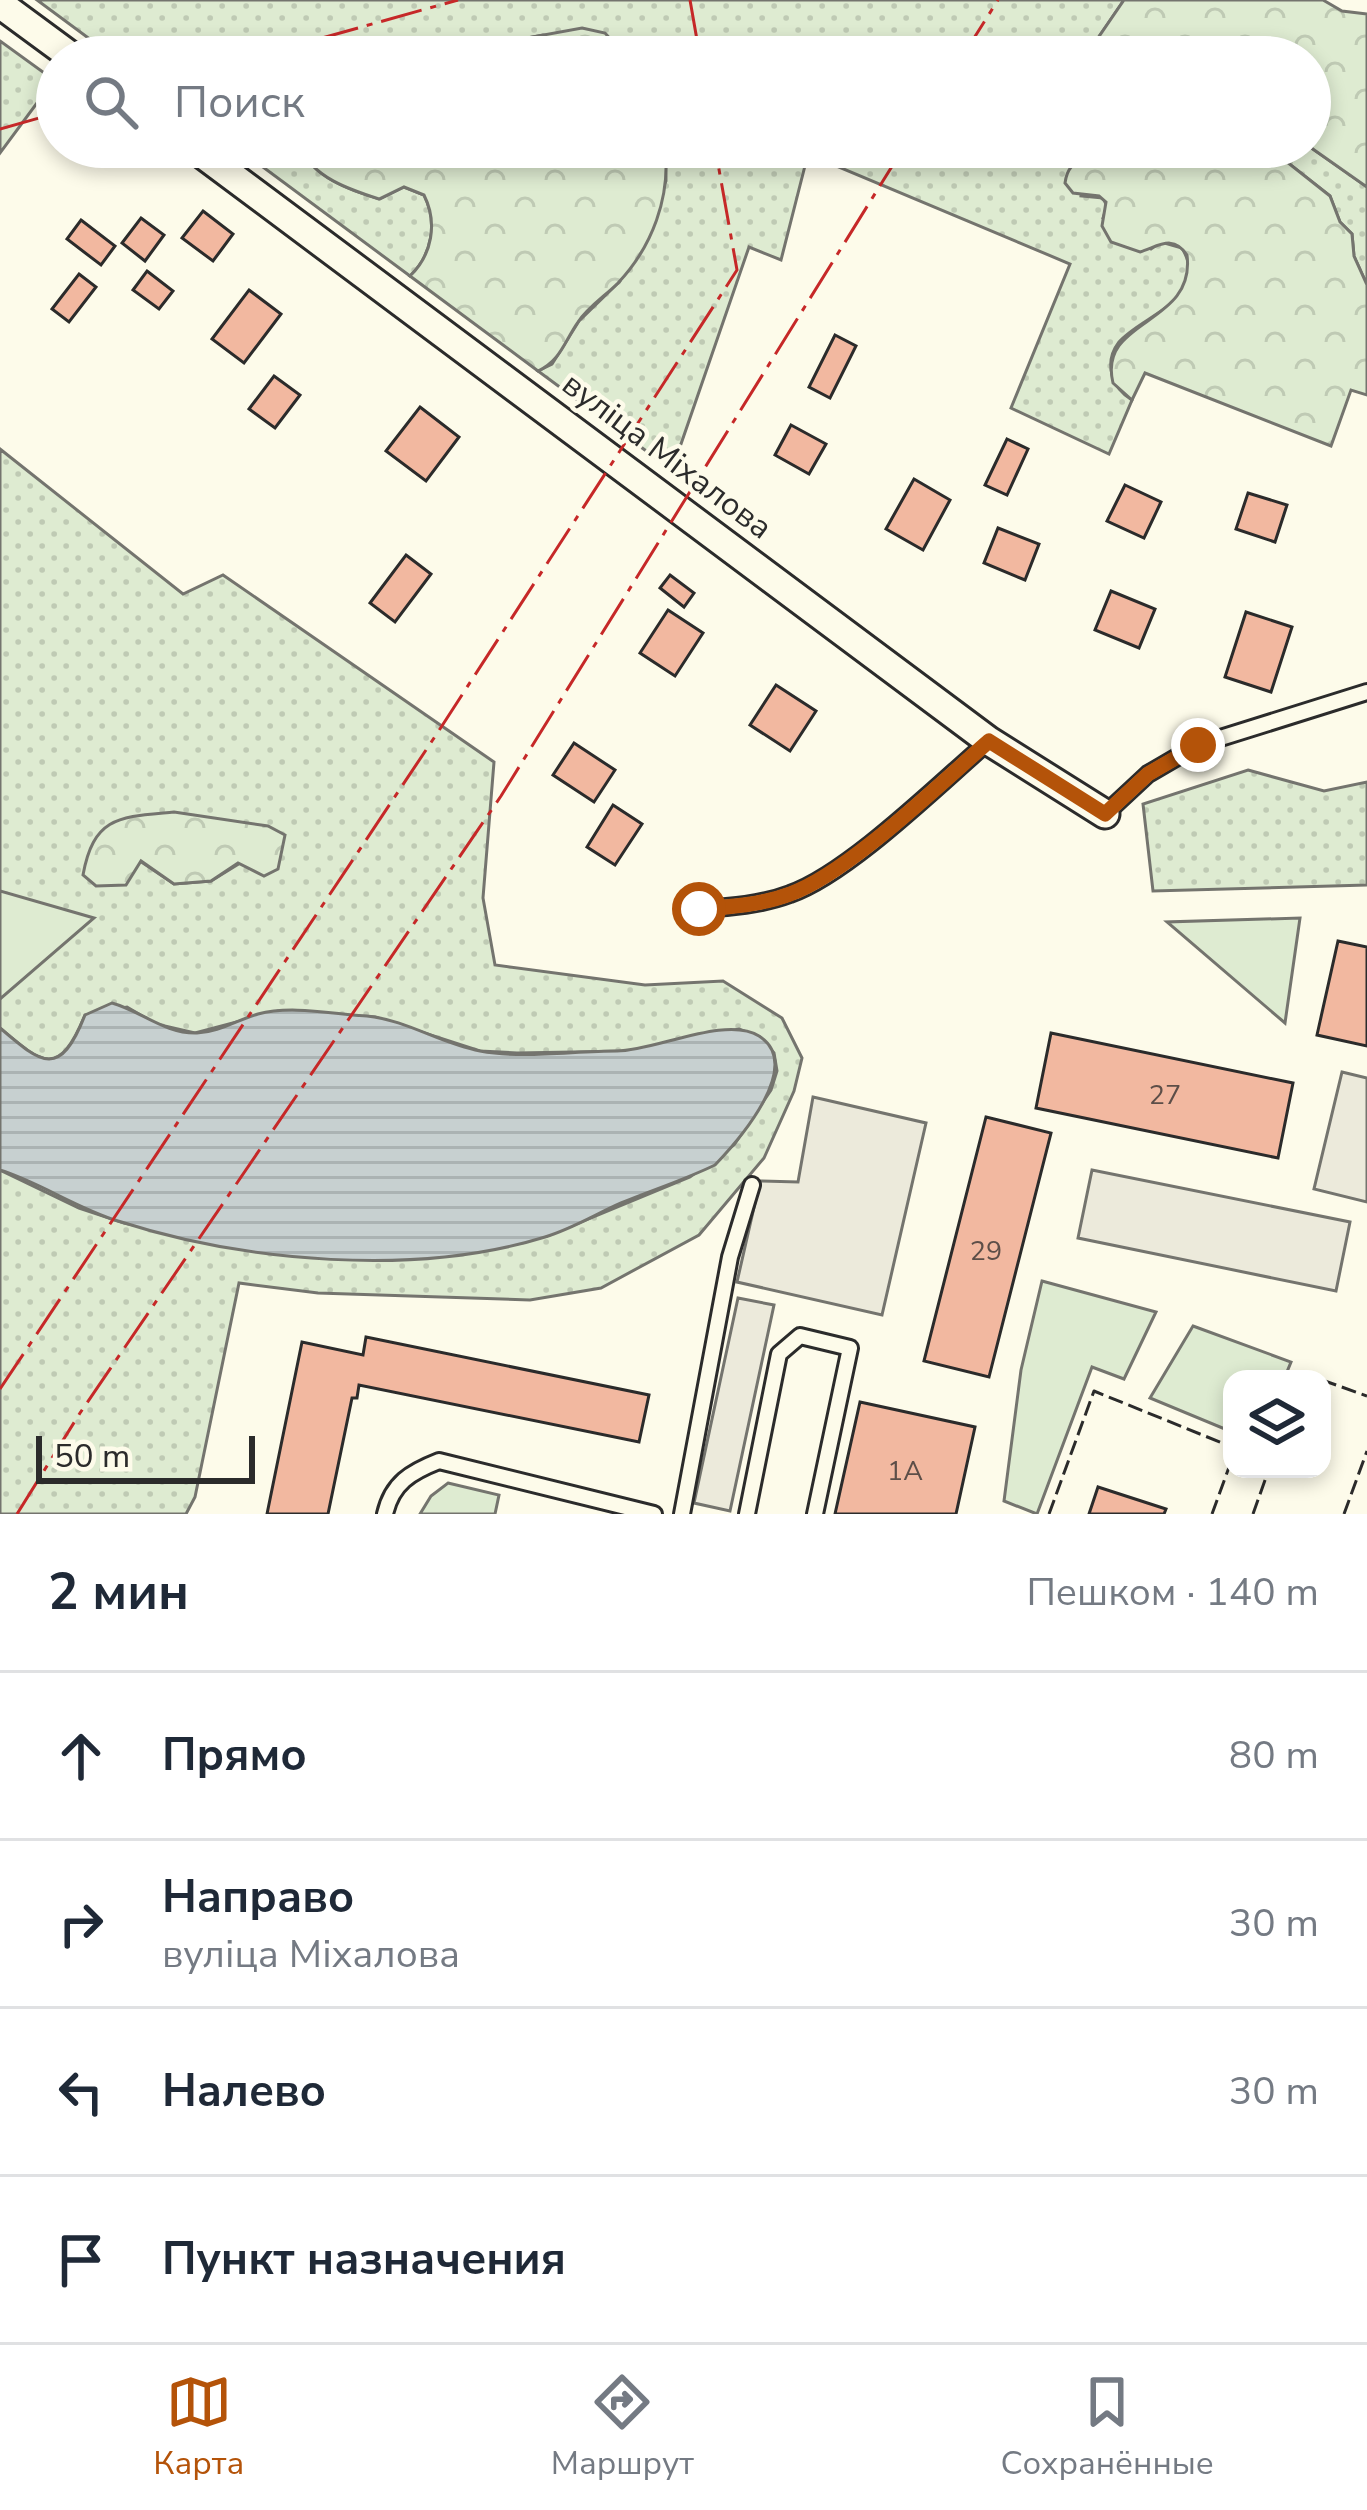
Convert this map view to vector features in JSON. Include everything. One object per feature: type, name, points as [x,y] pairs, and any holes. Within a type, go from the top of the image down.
[{"type":"street","points":[[0,4],[43,36]]},
{"type":"street","name":"вуліца Міхалова","points":[[221,168],[989,741],[1105,814]]},
{"type":"lane","points":[[1105,814],[1148,774],[1198,745],[1367,692]]},
{"type":"lane","points":[[699,909],[743,906],[793,894],[841,866],[989,741]]},
{"type":"lane","points":[[682,1514],[730,1257],[752,1185]]},
{"type":"lane","points":[[747,1514],[779,1354],[800,1336],[850,1348],[815,1514]]},
{"type":"lane","points":[[385,1514],[389,1496],[408,1474],[439,1461],[654,1514]]},
{"type":"green space","points":[[37,0],[1124,0],[1099,36],[86,36]]},
{"type":"green space","points":[[1124,0],[1323,0],[1342,11],[1367,14],[1367,187],[1331,162],[1331,36],[1099,36]]},
{"type":"green space","points":[[582,28],[608,36],[538,36]]},
{"type":"green space","points":[[0,41],[36,67],[36,104],[0,153]]},
{"type":"green space","points":[[1331,162],[1367,187],[1367,285],[1354,256],[1352,234],[1340,222],[1330,196],[1295,168],[1331,168]]},
{"type":"green space","points":[[264,168],[315,168],[357,192],[380,199],[404,187],[424,195],[432,227],[423,258],[410,276]]},
{"type":"green space","points":[[314,168],[666,168],[662,203],[641,254],[582,317],[557,356],[538,371],[410,276],[430,238],[431,217],[424,195],[404,187],[379,199]]},
{"type":"green space","points":[[666,168],[804,168],[781,260],[749,247],[672,470],[538,371],[552,364],[579,321],[620,281],[666,181]]},
{"type":"green space","points":[[841,168],[1085,168],[1081,196],[1103,198],[1107,206],[1103,218],[1151,249],[1161,242],[1182,248],[1189,266],[1181,293],[1119,342],[1111,358],[1119,389],[1132,400],[1109,454],[1011,408],[1070,264]]},
{"type":"green space","points":[[1072,168],[1295,168],[1330,196],[1340,222],[1352,234],[1354,256],[1367,285],[1367,395],[1351,390],[1331,446],[1145,373],[1132,400],[1113,383],[1112,362],[1119,346],[1177,296],[1186,278],[1187,255],[1171,243],[1140,252],[1111,242],[1102,226],[1106,202],[1099,196],[1073,193],[1065,183]]},
{"type":"green space","points":[[0,449],[183,594],[223,575],[494,762],[483,898],[495,965],[645,985],[723,981],[782,1018],[802,1058],[794,1091],[764,1158],[699,1235],[601,1288],[530,1300],[318,1293],[239,1283],[195,1497],[186,1514],[0,1514],[0,1170],[79,1208],[124,1223],[259,1251],[355,1259],[547,1236],[690,1177],[734,1145],[771,1090],[777,1071],[774,1053],[760,1037],[739,1029],[628,1051],[517,1053],[480,1051],[375,1017],[278,1011],[195,1033],[156,1024],[127,1007],[85,1015],[67,1049],[49,1059],[39,1057],[0,1028]],"holes":[[[284,836],[211,881],[174,884],[140,861]]]},
{"type":"green space","points":[[1248,770],[1324,791],[1367,782],[1367,885],[1153,891],[1143,804]]},
{"type":"green space","points":[[174,812],[268,826],[285,835],[278,869],[264,876],[238,863],[211,881],[174,884],[141,861],[126,885],[96,886],[83,875],[94,841],[113,823]]},
{"type":"green space","points":[[0,891],[94,918],[0,999]]},
{"type":"green space","points":[[1300,918],[1285,1023],[1167,922]]},
{"type":"green space","points":[[1042,1281],[1156,1312],[1124,1379],[1092,1367],[1037,1514],[1004,1501],[1021,1370]]},
{"type":"green space","points":[[1193,1326],[1291,1362],[1288,1370],[1223,1370],[1223,1428],[1150,1398]]},
{"type":"green space","points":[[448,1483],[499,1495],[495,1514],[420,1514],[431,1496]]},
{"type":"shaded area","points":[[112,1003],[185,1032],[213,1030],[271,1011],[312,1011],[382,1018],[466,1048],[514,1054],[633,1049],[728,1029],[759,1036],[771,1049],[775,1065],[772,1083],[752,1121],[715,1165],[555,1234],[442,1257],[387,1260],[275,1255],[118,1221],[0,1170],[0,1028],[39,1057],[58,1057],[85,1015]]},
{"type":"shaded area","points":[[1342,1072],[1367,1078],[1367,1202],[1314,1189]]},
{"type":"shaded area","points":[[813,1097],[926,1123],[882,1315],[737,1282],[760,1181],[798,1182]]},
{"type":"shaded area","points":[[1092,1170],[1350,1222],[1336,1291],[1078,1238]]},
{"type":"shaded area","points":[[738,1298],[774,1305],[730,1511],[694,1503]]},
{"type":"building","points":[[203,211],[233,234],[213,261],[182,238]]},
{"type":"building","points":[[141,218],[164,235],[145,261],[122,243]]},
{"type":"building","points":[[81,220],[115,246],[101,265],[67,239]]},
{"type":"building","points":[[147,271],[173,291],[159,309],[133,290]]},
{"type":"building","points":[[79,274],[96,287],[69,322],[52,309]]},
{"type":"building","points":[[249,290],[281,314],[244,363],[212,339]]},
{"type":"building","points":[[835,335],[856,346],[830,398],[809,387]]},
{"type":"building","points":[[274,376],[300,395],[275,428],[249,409]]},
{"type":"building","points":[[420,407],[459,437],[426,481],[386,451]]},
{"type":"building","points":[[791,425],[826,444],[809,474],[775,455]]},
{"type":"building","points":[[1007,439],[1028,449],[1007,495],[985,485]]},
{"type":"building","points":[[914,479],[950,500],[923,550],[886,529]]},
{"type":"building","points":[[1125,485],[1161,502],[1144,538],[1107,521]]},
{"type":"building","points":[[1248,493],[1287,505],[1275,542],[1236,529]]},
{"type":"building","points":[[998,528],[1039,544],[1025,580],[984,563]]},
{"type":"building","points":[[406,555],[431,574],[395,622],[370,603]]},
{"type":"building","points":[[670,575],[694,593],[684,607],[660,588]]},
{"type":"building","points":[[1111,591],[1155,609],[1139,648],[1095,630]]},
{"type":"building","points":[[668,610],[703,633],[675,676],[640,653]]},
{"type":"building","points":[[1246,612],[1292,627],[1271,692],[1225,677]]},
{"type":"building","points":[[776,685],[816,711],[790,751],[750,725]]},
{"type":"building","points":[[574,743],[615,770],[594,802],[553,775]]},
{"type":"building","points":[[613,805],[642,824],[615,865],[587,847]]},
{"type":"building","points":[[1338,941],[1367,947],[1367,1046],[1317,1035]]},
{"type":"building","points":[[1051,1033],[1293,1083],[1278,1158],[1036,1108]]},
{"type":"building","points":[[986,1117],[1051,1133],[989,1377],[924,1361]]},
{"type":"building","points":[[366,1337],[649,1395],[639,1442],[359,1385],[357,1398],[352,1398],[328,1514],[267,1514],[302,1342],[363,1355]]},
{"type":"building","points":[[860,1402],[975,1427],[956,1514],[835,1514]]},
{"type":"building","points":[[1098,1487],[1166,1509],[1164,1514],[1089,1514]]},
{"type":"fence","points":[[1331,1383],[1367,1396]]},
{"type":"fence","points":[[1049,1514],[1094,1391],[1223,1443]]},
{"type":"fence","points":[[1344,1514],[1367,1451]]},
{"type":"fence","points":[[1212,1514],[1225,1478]]},
{"type":"fence","points":[[1253,1514],[1266,1478]]},
{"type":"power","points":[[329,36],[458,0]]},
{"type":"power","points":[[690,0],[696,36]]},
{"type":"power","points":[[975,36],[998,0]]},
{"type":"power","points":[[0,129],[36,119]]},
{"type":"power","points":[[0,1389],[438,732],[737,270],[719,168]]},
{"type":"power","points":[[17,1514],[80,1413],[501,796],[891,168]]},
{"type":"route","points":[[699,909],[743,906],[793,894],[841,866],[989,741],[1105,814],[1148,774],[1198,745]]}]
